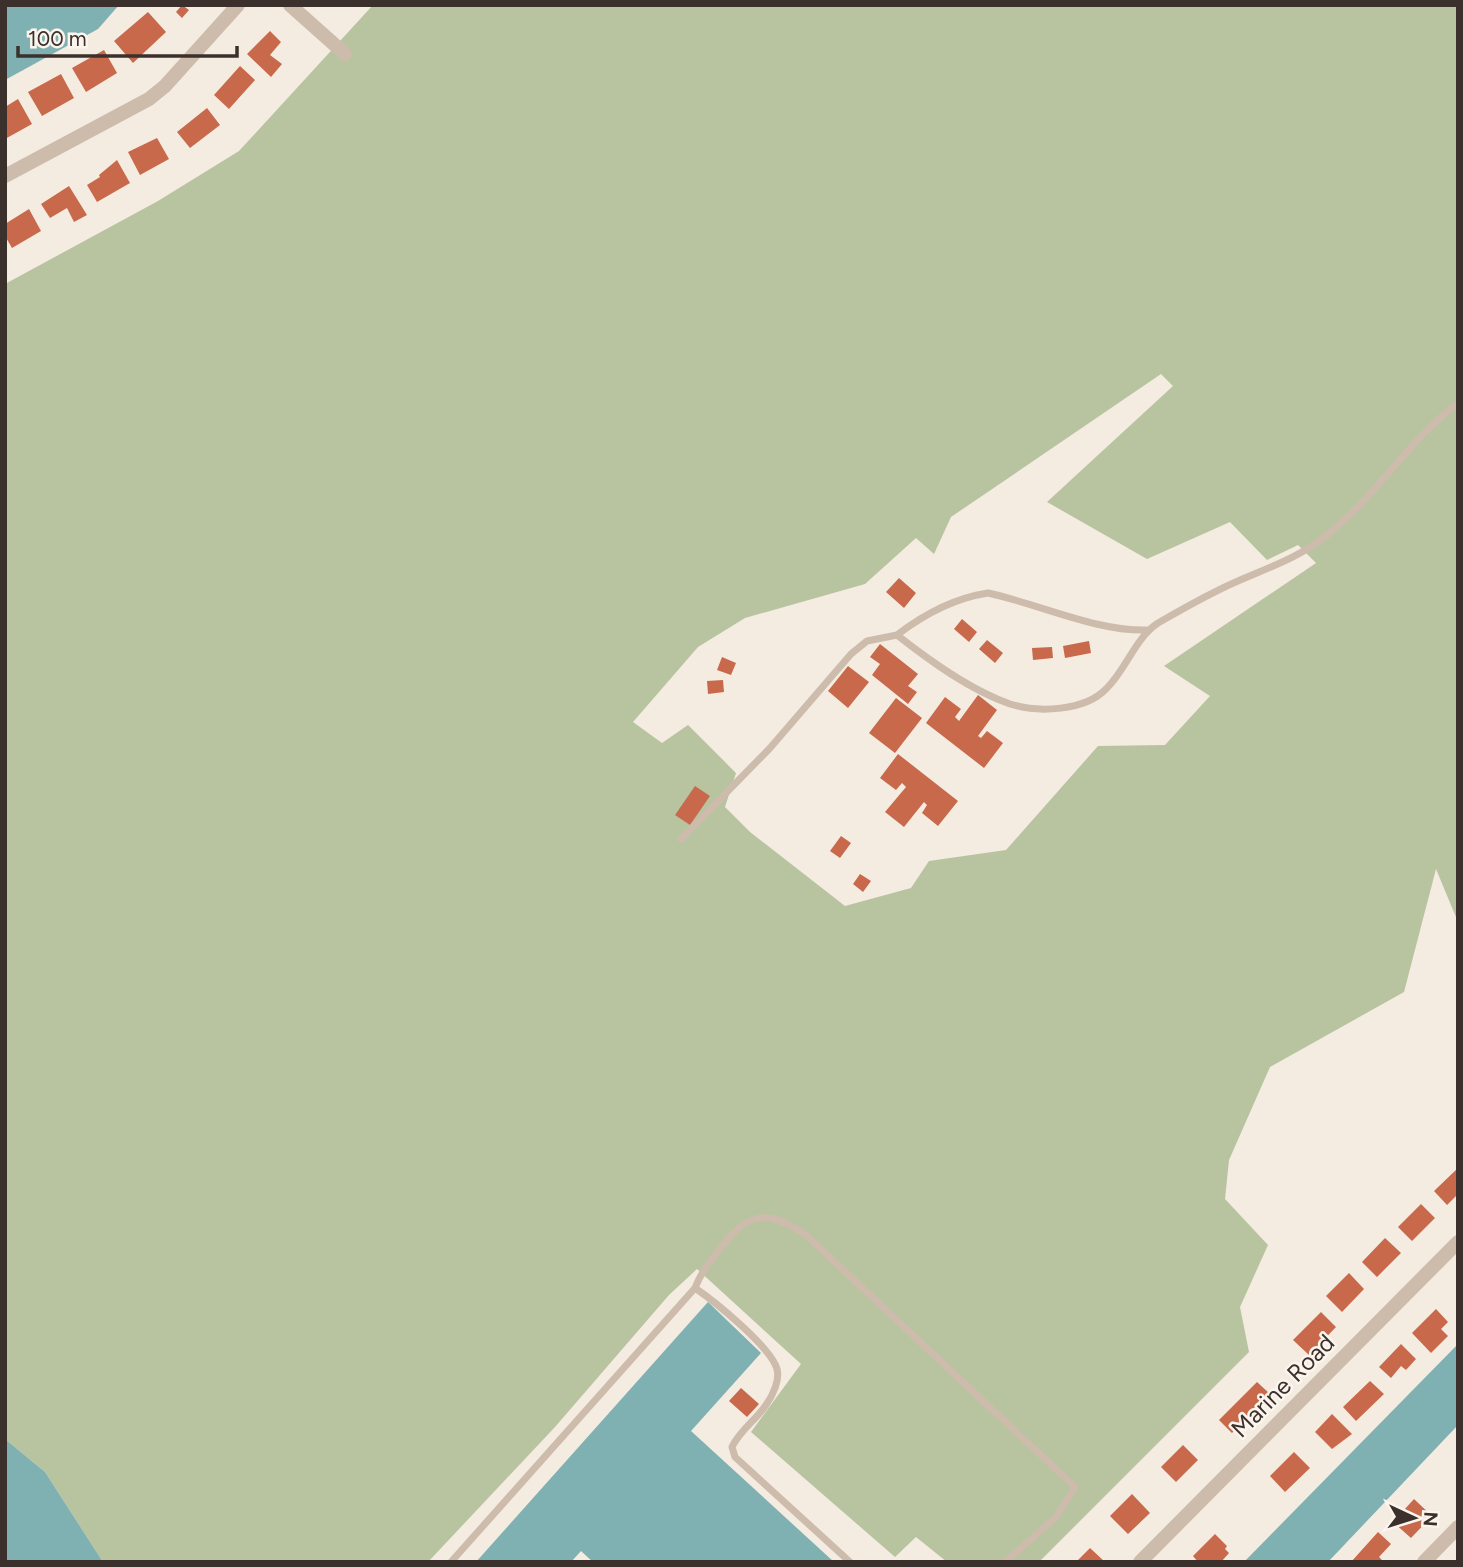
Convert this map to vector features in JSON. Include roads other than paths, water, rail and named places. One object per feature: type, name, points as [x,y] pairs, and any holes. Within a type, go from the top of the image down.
[{"type":"street","points":[[5,176],[149,99],[165,86],[238,5]]},
{"type":"street","points":[[290,5],[345,54]]},
{"type":"street","name":"Marine Road","points":[[1140,1562],[1458,1242]]},
{"type":"street","points":[[1424,1562],[1458,1527]]},
{"type":"lane","points":[[897,635],[957,676],[1010,704],[1045,708],[1091,701],[1105,691],[1148,630],[1221,589],[1298,555],[1325,536],[1347,518],[1435,420],[1458,403]]},
{"type":"lane","points":[[681,839],[770,748],[850,654],[867,641],[897,635],[927,615],[972,595],[988,593],[1129,631],[1148,630]]},
{"type":"lane","points":[[451,1562],[695,1288],[699,1276],[736,1228],[752,1218],[769,1217],[786,1222],[806,1235],[1074,1486],[1071,1497],[1056,1517],[1005,1562]]},
{"type":"lane","points":[[695,1288],[767,1353],[777,1368],[778,1382],[766,1404],[736,1438],[732,1447],[735,1457],[850,1562]]},
{"type":"water","points":[[5,5],[119,5],[98,29],[5,80]]},
{"type":"water","points":[[708,1302],[761,1353],[691,1431],[834,1562],[593,1562],[581,1551],[571,1562],[476,1562]]},
{"type":"water","points":[[1458,1344],[1458,1425],[1328,1562],[1244,1562]]},
{"type":"water","points":[[5,1439],[45,1472],[103,1562],[5,1562]]}]
